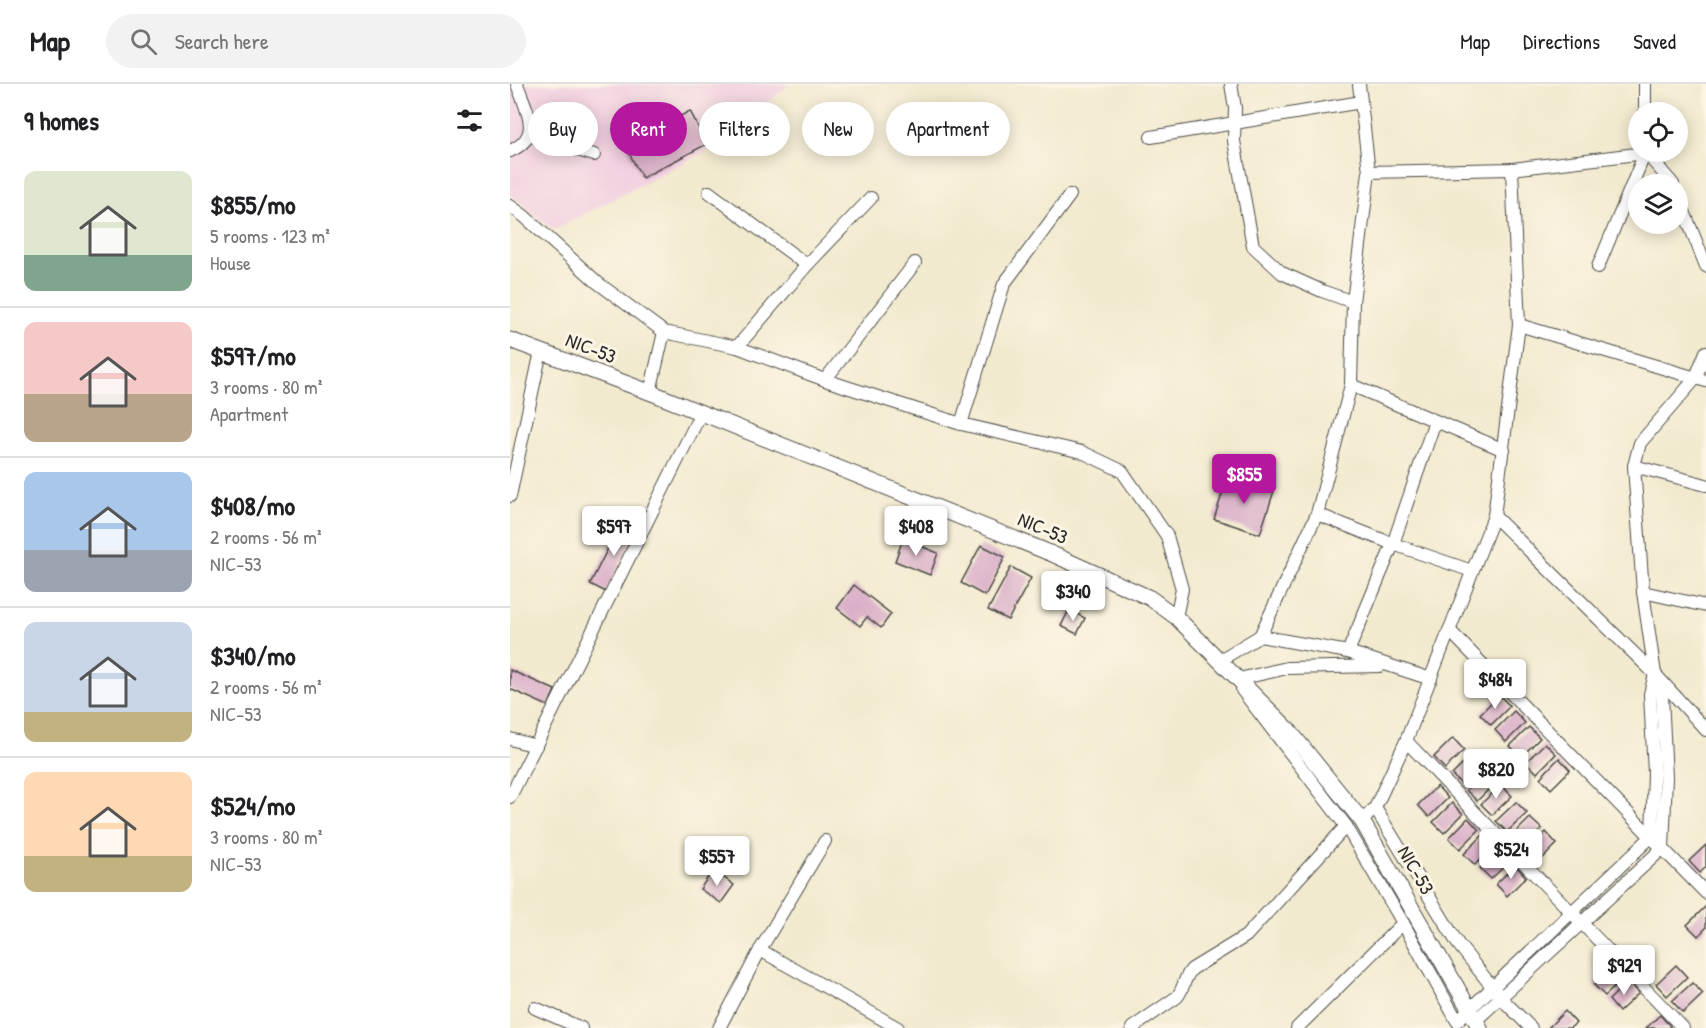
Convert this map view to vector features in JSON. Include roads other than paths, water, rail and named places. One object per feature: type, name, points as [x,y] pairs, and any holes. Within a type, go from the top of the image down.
[{"type":"main road","name":"NIC-53","points":[[510,340],[650,392],[1050,553],[1150,598],[1176,617],[1288,729],[1362,821],[1475,1019]]},
{"type":"street","points":[[517,84],[528,115]]},
{"type":"street","points":[[1231,84],[1235,108],[1234,141],[1253,246],[1282,273],[1353,302]]},
{"type":"street","points":[[1359,84],[1369,172],[1353,302],[1351,385],[1317,514],[1260,636],[1220,660],[1346,826],[1403,923],[1452,1024],[1475,1019],[1502,998],[1663,848],[1666,777],[1662,695],[1655,674],[1643,592],[1634,466],[1640,443],[1700,380],[1706,352]]},
{"type":"street","points":[[1645,84],[1645,102]]},
{"type":"street","points":[[1151,137],[1361,102]]},
{"type":"street","points":[[510,151],[519,147],[528,136]]},
{"type":"street","points":[[1369,172],[1512,169],[1628,154]]},
{"type":"street","points":[[1598,267],[1641,162]]},
{"type":"street","points":[[1654,162],[1664,174]]},
{"type":"street","points":[[1362,821],[1375,808],[1406,741],[1494,516],[1519,325],[1512,169]]},
{"type":"street","points":[[708,192],[807,266]]},
{"type":"street","points":[[961,424],[1004,284],[1070,195]]},
{"type":"street","points":[[737,347],[807,266],[871,198]]},
{"type":"street","points":[[510,206],[598,283],[664,332],[737,347],[825,380],[961,424],[1082,453],[1122,471],[1167,536],[1182,589],[1176,617]]},
{"type":"street","points":[[1688,221],[1706,266]]},
{"type":"street","points":[[825,380],[915,264]]},
{"type":"street","points":[[1519,325],[1700,380]]},
{"type":"street","points":[[650,392],[664,332]]},
{"type":"street","points":[[510,496],[541,351]]},
{"type":"street","points":[[1351,385],[1503,450]]},
{"type":"street","points":[[510,797],[702,413]]},
{"type":"street","points":[[1348,652],[1393,544],[1435,421]]},
{"type":"street","points":[[1634,466],[1706,485]]},
{"type":"street","points":[[1317,514],[1393,544],[1472,571]]},
{"type":"street","points":[[1494,516],[1655,674],[1706,730]]},
{"type":"street","points":[[1643,592],[1706,606]]},
{"type":"street","points":[[1449,630],[1706,893]]},
{"type":"street","points":[[1260,636],[1348,652],[1431,679]]},
{"type":"street","points":[[1239,679],[1287,668],[1390,666]]},
{"type":"street","points":[[1475,1019],[1492,987],[1652,836],[1654,773],[1650,694],[1655,674]]},
{"type":"street","points":[[510,739],[536,746]]},
{"type":"street","points":[[1406,741],[1683,1028]]},
{"type":"street","points":[[1654,773],[1666,777]]},
{"type":"street","points":[[1375,808],[1458,944],[1492,987],[1531,1028]]},
{"type":"street","points":[[1132,1028],[1177,997],[1182,992],[1187,974],[1192,969],[1246,936],[1346,826]]},
{"type":"street","points":[[719,1028],[760,950],[825,841]]},
{"type":"street","points":[[1298,1027],[1403,923]]},
{"type":"street","points":[[760,950],[898,1028]]},
{"type":"street","points":[[535,1008],[581,1028]]}]
